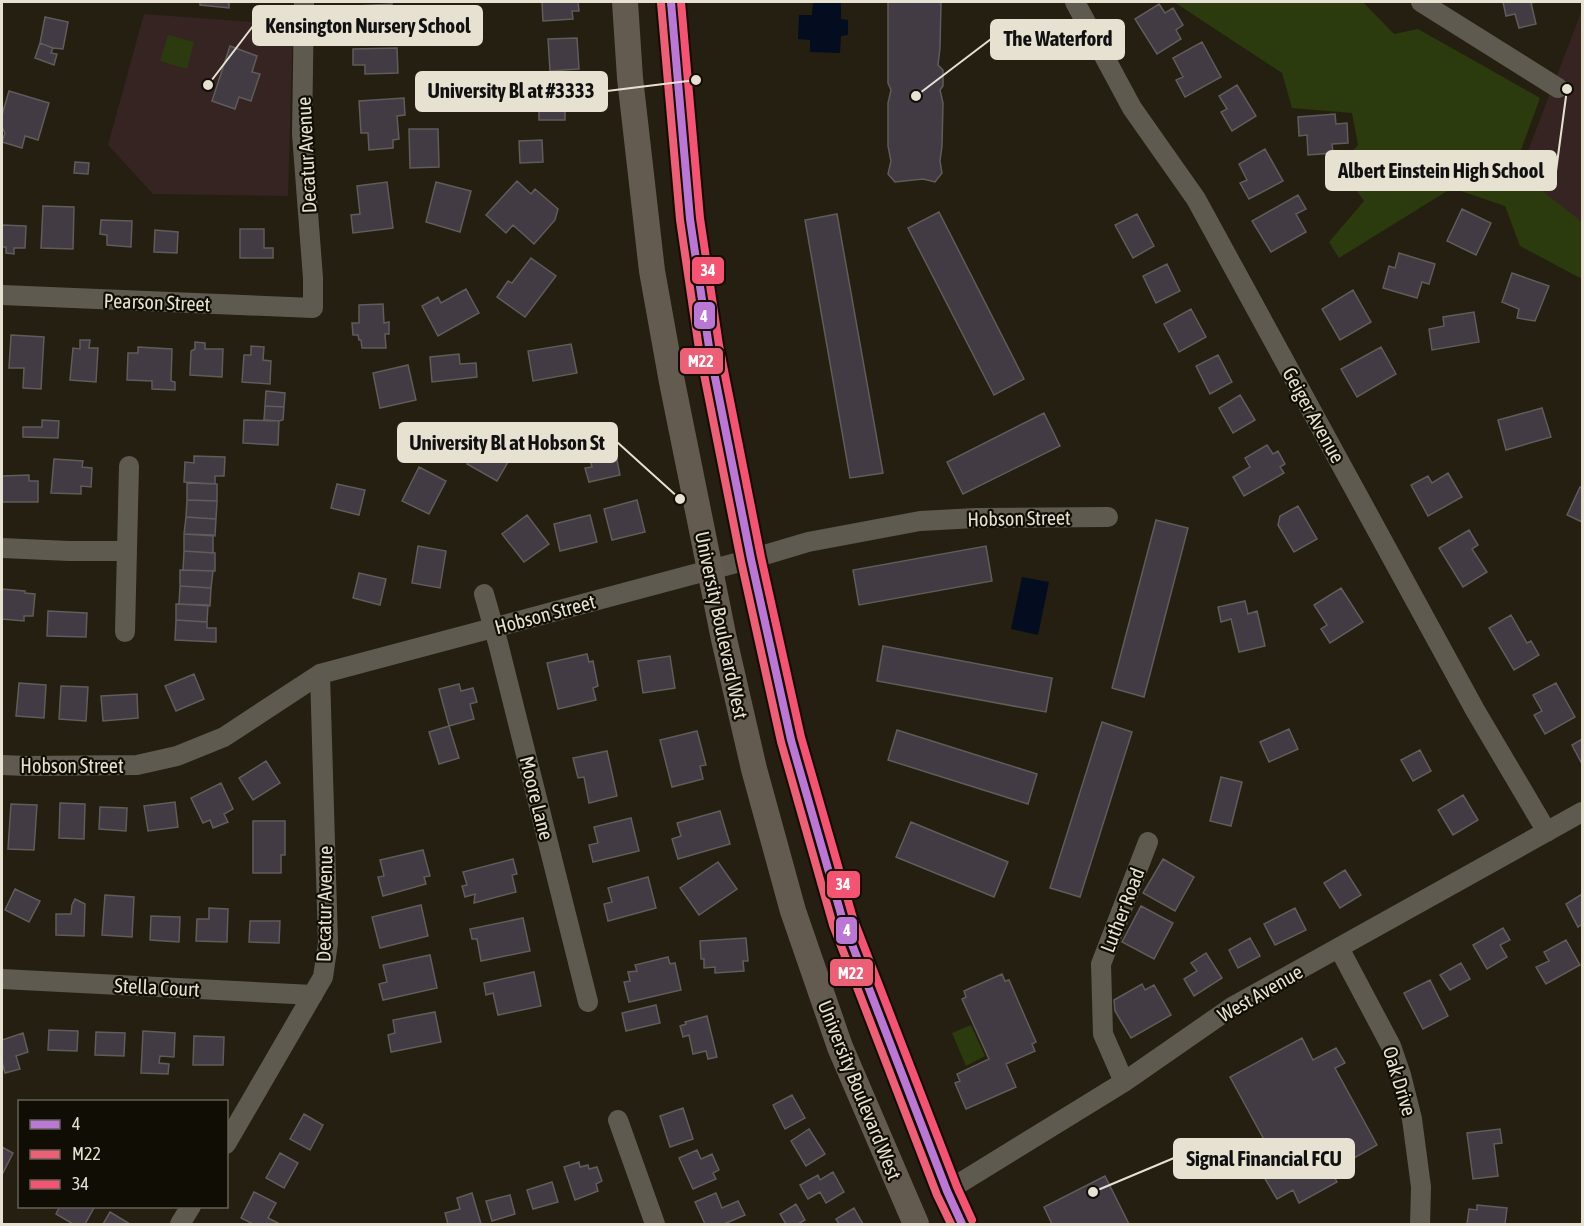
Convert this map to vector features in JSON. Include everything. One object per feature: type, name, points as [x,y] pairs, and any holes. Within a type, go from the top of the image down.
[{"type":"main road","name":"University Boulevard West","points":[[625,2],[630,78],[652,271],[724,639],[754,769],[793,911],[840,1047],[916,1224]]},
{"type":"main road","points":[[671,2],[693,242],[709,347],[751,560],[790,740],[843,921],[947,1191],[962,1224]]},
{"type":"street","name":"Decatur Avenue","points":[[304,2],[302,134],[313,278],[313,308]]},
{"type":"street","name":"Geiger Avenue","points":[[1075,2],[1132,108],[1196,199],[1475,710],[1547,832]]},
{"type":"street","points":[[1432,4],[1558,88]]},
{"type":"street","name":"Pearson Street","points":[[2,296],[313,308]]},
{"type":"street","points":[[124,632],[129,466]]},
{"type":"street","name":"Hobson Street","points":[[2,765],[137,765],[177,756],[224,737],[320,674],[751,560],[808,542],[920,521],[976,518],[1108,517]]},
{"type":"street","points":[[2,548],[127,551]]},
{"type":"street","name":"Moore Lane","points":[[484,594],[588,1002]]},
{"type":"street","name":"Decatur Avenue","points":[[228,1141],[322,977],[327,943],[320,674]]},
{"type":"street","name":"West Avenue","points":[[947,1191],[1124,1082],[1232,1007],[1582,812]]},
{"type":"street","name":"Luther Road","points":[[1124,1082],[1102,1034],[1101,964],[1148,842]]},
{"type":"street","name":"Oak Drive","points":[[1339,948],[1391,1046],[1401,1075],[1412,1119],[1421,1187],[1420,1224]]},
{"type":"street","name":"Stella Court","points":[[2,979],[313,995]]},
{"type":"street","points":[[618,1120],[649,1223]]},
{"type":"street","points":[[180,1224],[189,1208]]},
{"type":"shaded area","points":[[1582,10],[1582,236],[1521,169]]},
{"type":"shaded area","points":[[144,14],[293,25],[288,196],[153,194],[108,145]]},
{"type":"green space","points":[[1174,2],[1363,2],[1394,34],[1418,29],[1540,98],[1514,169],[1582,222],[1582,279],[1520,246],[1505,206],[1452,188],[1339,258],[1329,242],[1364,201],[1339,166],[1358,145],[1352,113],[1292,108],[1282,73]]},
{"type":"green space","points":[[168,35],[194,42],[187,69],[160,61]]},
{"type":"green space","points":[[971,1025],[985,1056],[966,1066],[952,1033]]},
{"type":"water","points":[[813,2],[841,3],[841,19],[848,20],[848,35],[841,36],[840,53],[810,52],[810,40],[798,39],[799,15],[812,15]]},
{"type":"water","points":[[1022,577],[1049,582],[1038,635],[1011,629]]},
{"type":"building","points":[[200,2],[229,2],[229,8],[200,5]]},
{"type":"building","points":[[542,2],[578,2],[579,11],[572,11],[573,19],[543,21]]},
{"type":"building","points":[[888,2],[941,2],[938,65],[943,70],[943,86],[940,90],[943,103],[940,161],[942,173],[935,182],[923,179],[895,182],[888,174],[891,161],[888,146],[888,103],[891,90],[888,83]]},
{"type":"building","points":[[1503,2],[1536,2],[1531,3],[1536,24],[1519,28],[1515,14],[1506,16]]},
{"type":"building","points":[[392,4],[394,36],[357,38],[355,6]]},
{"type":"building","points":[[1159,4],[1165,13],[1173,8],[1183,25],[1176,30],[1181,39],[1157,54],[1135,19]]},
{"type":"building","points":[[45,17],[68,22],[63,49],[40,43]]},
{"type":"building","points":[[577,38],[579,69],[550,71],[548,39]]},
{"type":"building","points":[[1202,42],[1221,77],[1185,97],[1176,80],[1183,77],[1173,58]]},
{"type":"building","points":[[40,43],[53,48],[51,53],[57,54],[54,65],[35,58]]},
{"type":"building","points":[[230,46],[257,56],[252,72],[260,74],[251,101],[239,97],[235,109],[212,101]]},
{"type":"building","points":[[397,48],[398,73],[365,74],[365,65],[353,65],[353,49]]},
{"type":"building","points":[[550,82],[550,93],[565,93],[565,120],[539,120],[539,98],[531,98],[531,83]]},
{"type":"building","points":[[1237,85],[1256,116],[1232,131],[1221,112],[1227,109],[1219,96]]},
{"type":"building","points":[[9,91],[49,103],[38,140],[25,136],[22,148],[2,142],[5,133],[2,127],[2,115]]},
{"type":"building","points":[[404,98],[405,115],[397,116],[399,139],[393,140],[393,148],[369,150],[368,133],[361,133],[359,101]]},
{"type":"building","points":[[1335,114],[1336,124],[1347,123],[1348,143],[1332,144],[1333,153],[1308,155],[1307,135],[1299,136],[1298,117]]},
{"type":"building","points":[[409,129],[438,129],[439,167],[410,168]]},
{"type":"building","points":[[542,140],[543,162],[520,163],[519,141]]},
{"type":"building","points":[[1265,149],[1283,181],[1249,199],[1240,183],[1247,180],[1239,164]]},
{"type":"building","points":[[75,162],[89,163],[88,174],[74,173]]},
{"type":"building","points":[[517,181],[531,194],[535,189],[558,209],[555,220],[534,244],[513,225],[506,233],[486,215]]},
{"type":"building","points":[[387,182],[393,228],[353,233],[351,215],[360,214],[357,186]]},
{"type":"building","points":[[436,182],[471,191],[460,232],[426,222]]},
{"type":"building","points":[[1298,195],[1306,209],[1296,214],[1306,232],[1271,252],[1252,221]]},
{"type":"building","points":[[43,206],[74,207],[73,249],[41,248]]},
{"type":"building","points":[[1462,209],[1491,223],[1476,255],[1447,241]]},
{"type":"building","points":[[939,212],[1024,379],[994,395],[908,228]]},
{"type":"building","points":[[837,214],[883,473],[850,478],[805,220]]},
{"type":"building","points":[[1137,214],[1154,246],[1133,258],[1115,225]]},
{"type":"building","points":[[101,220],[132,221],[131,247],[107,245],[107,235],[100,234]]},
{"type":"building","points":[[2,225],[26,226],[25,248],[14,248],[14,254],[6,253],[6,247],[2,247]]},
{"type":"building","points":[[240,229],[264,229],[264,248],[273,248],[273,258],[240,258]]},
{"type":"building","points":[[155,230],[178,232],[177,253],[154,252]]},
{"type":"building","points":[[1399,253],[1435,264],[1429,284],[1422,282],[1417,298],[1383,288],[1389,266],[1395,268]]},
{"type":"building","points":[[531,258],[556,276],[525,317],[497,297],[508,281],[512,283]]},
{"type":"building","points":[[1167,264],[1180,291],[1156,303],[1143,276]]},
{"type":"building","points":[[1512,273],[1549,286],[1535,321],[1517,318],[1519,309],[1502,302]]},
{"type":"building","points":[[466,289],[479,313],[438,336],[422,306],[438,297],[441,303]]},
{"type":"building","points":[[1353,290],[1371,322],[1340,340],[1322,309]]},
{"type":"building","points":[[383,304],[384,323],[389,322],[389,334],[385,334],[386,348],[362,348],[358,335],[353,335],[352,323],[359,323],[359,305]]},
{"type":"building","points":[[1191,309],[1206,337],[1179,352],[1164,324]]},
{"type":"building","points":[[1474,312],[1479,342],[1432,350],[1429,329],[1444,326],[1443,317]]},
{"type":"building","points":[[11,335],[44,337],[41,389],[23,388],[24,368],[9,368]]},
{"type":"building","points":[[80,340],[90,340],[89,348],[98,348],[96,382],[70,380],[73,348],[80,349]]},
{"type":"building","points":[[195,342],[205,343],[205,349],[223,349],[222,377],[190,375],[191,351],[195,349]]},
{"type":"building","points":[[571,344],[577,373],[533,381],[528,351]]},
{"type":"building","points":[[251,346],[264,347],[263,360],[271,361],[270,384],[242,382],[244,355],[251,355]]},
{"type":"building","points":[[138,347],[172,349],[171,381],[175,382],[175,390],[152,389],[152,381],[127,380],[128,353],[138,353]]},
{"type":"building","points":[[1381,347],[1396,374],[1357,397],[1341,369]]},
{"type":"building","points":[[459,354],[460,364],[476,363],[477,377],[432,382],[430,357]]},
{"type":"building","points":[[1218,355],[1232,382],[1210,394],[1196,366]]},
{"type":"building","points":[[408,365],[416,400],[380,408],[373,373]]},
{"type":"building","points":[[266,391],[285,393],[284,407],[265,406]]},
{"type":"building","points":[[1240,395],[1255,420],[1233,433],[1219,408]]},
{"type":"building","points":[[265,406],[284,407],[283,420],[264,420]]},
{"type":"building","points":[[1542,408],[1551,437],[1506,450],[1498,420]]},
{"type":"building","points":[[1044,413],[1060,446],[963,494],[947,462]]},
{"type":"building","points":[[42,420],[59,421],[58,438],[23,437],[23,427],[42,427]]},
{"type":"building","points":[[244,420],[279,421],[278,445],[243,443]]},
{"type":"building","points":[[482,438],[512,455],[497,481],[467,464]]},
{"type":"building","points":[[1267,445],[1273,454],[1278,451],[1285,464],[1280,467],[1284,473],[1244,496],[1233,477],[1250,467],[1245,458]]},
{"type":"building","points":[[614,446],[620,475],[589,482],[585,468],[592,467],[588,452]]},
{"type":"building","points":[[194,456],[225,457],[224,476],[215,476],[215,484],[184,482],[185,462],[194,463]]},
{"type":"building","points":[[54,459],[83,461],[82,467],[92,468],[91,487],[81,486],[81,494],[51,493]]},
{"type":"building","points":[[419,467],[446,481],[429,514],[402,501]]},
{"type":"building","points":[[1448,473],[1462,497],[1428,516],[1411,485],[1428,476],[1432,483]]},
{"type":"building","points":[[29,475],[29,481],[38,481],[38,502],[2,502],[2,476]]},
{"type":"building","points":[[187,483],[217,484],[217,501],[187,500]]},
{"type":"building","points":[[337,484],[365,490],[359,515],[331,508]]},
{"type":"building","points":[[1580,487],[1582,488],[1582,522],[1567,515]]},
{"type":"building","points":[[187,500],[217,501],[216,519],[186,517]]},
{"type":"building","points":[[637,500],[645,532],[612,540],[604,509]]},
{"type":"building","points":[[1298,506],[1317,539],[1294,552],[1278,525],[1280,516]]},
{"type":"building","points":[[527,515],[549,544],[524,562],[502,534]]},
{"type":"building","points":[[590,515],[597,542],[560,551],[554,524]]},
{"type":"building","points":[[186,517],[216,519],[215,536],[184,534]]},
{"type":"building","points":[[1156,520],[1188,528],[1144,697],[1112,688]]},
{"type":"building","points":[[1469,530],[1478,545],[1472,549],[1487,572],[1463,587],[1439,548]]},
{"type":"building","points":[[184,534],[213,535],[213,553],[184,551]]},
{"type":"building","points":[[418,546],[446,551],[440,588],[412,583]]},
{"type":"building","points":[[986,546],[992,581],[859,605],[853,570]]},
{"type":"building","points":[[184,551],[215,553],[215,571],[183,570]]},
{"type":"building","points":[[180,570],[213,571],[211,588],[180,586]]},
{"type":"building","points":[[359,573],[386,579],[380,605],[353,598]]},
{"type":"building","points":[[180,586],[211,588],[210,606],[179,604]]},
{"type":"building","points":[[1341,588],[1363,622],[1330,643],[1321,629],[1327,625],[1314,605]]},
{"type":"building","points":[[2,589],[35,594],[33,616],[24,616],[24,621],[2,619]]},
{"type":"building","points":[[1245,601],[1248,614],[1257,611],[1265,646],[1239,652],[1231,619],[1221,622],[1218,607]]},
{"type":"building","points":[[176,604],[208,605],[207,622],[176,620]]},
{"type":"building","points":[[48,611],[87,613],[86,637],[47,636]]},
{"type":"building","points":[[1511,615],[1527,643],[1531,641],[1539,655],[1514,670],[1489,628]]},
{"type":"building","points":[[176,620],[207,622],[207,628],[216,628],[216,642],[175,640]]},
{"type":"building","points":[[883,646],[1052,678],[1046,712],[877,681]]},
{"type":"building","points":[[587,654],[589,662],[593,661],[598,686],[593,688],[596,700],[558,709],[547,663]]},
{"type":"building","points":[[670,656],[675,688],[643,693],[638,661]]},
{"type":"building","points":[[194,674],[204,699],[176,711],[165,686]]},
{"type":"building","points":[[19,683],[46,685],[44,718],[16,716]]},
{"type":"building","points":[[1556,683],[1575,717],[1545,734],[1534,715],[1542,711],[1533,695]]},
{"type":"building","points":[[459,684],[461,691],[473,688],[477,702],[470,704],[474,719],[449,726],[439,689]]},
{"type":"building","points":[[61,686],[88,687],[86,721],[59,719]]},
{"type":"building","points":[[137,694],[138,718],[103,721],[101,696]]},
{"type":"building","points":[[1102,722],[1132,732],[1080,897],[1050,888]]},
{"type":"building","points":[[449,726],[459,758],[439,764],[429,732]]},
{"type":"building","points":[[1289,729],[1298,749],[1269,762],[1260,742]]},
{"type":"building","points":[[897,730],[1037,774],[1028,804],[888,760]]},
{"type":"building","points":[[697,731],[706,765],[700,766],[703,779],[672,787],[660,740]]},
{"type":"building","points":[[1582,739],[1582,764],[1572,745]]},
{"type":"building","points":[[1420,750],[1431,771],[1413,781],[1401,760]]},
{"type":"building","points":[[607,751],[617,796],[589,803],[584,777],[578,778],[573,758]]},
{"type":"building","points":[[266,761],[280,783],[253,800],[239,778]]},
{"type":"building","points":[[1221,777],[1242,782],[1231,826],[1210,821]]},
{"type":"building","points":[[221,783],[233,809],[224,814],[228,822],[213,828],[210,820],[203,823],[191,798]]},
{"type":"building","points":[[1463,795],[1478,820],[1453,835],[1438,810]]},
{"type":"building","points":[[175,802],[178,827],[148,831],[144,806]]},
{"type":"building","points":[[60,803],[85,804],[84,839],[59,838]]},
{"type":"building","points":[[11,804],[37,805],[34,850],[8,849]]},
{"type":"building","points":[[100,807],[127,808],[126,831],[99,829]]},
{"type":"building","points":[[720,811],[730,844],[678,859],[672,839],[681,836],[677,823]]},
{"type":"building","points":[[631,818],[639,851],[593,862],[589,845],[598,843],[594,827]]},
{"type":"building","points":[[253,821],[285,821],[285,855],[281,855],[281,873],[253,873]]},
{"type":"building","points":[[911,822],[1008,862],[994,897],[896,857]]},
{"type":"building","points":[[423,850],[430,876],[424,877],[426,884],[383,896],[378,877],[384,876],[380,860]]},
{"type":"building","points":[[513,859],[517,874],[512,875],[516,892],[474,903],[475,894],[465,897],[462,886],[467,885],[463,872]]},
{"type":"building","points":[[1163,859],[1194,877],[1175,911],[1143,893]]},
{"type":"building","points":[[718,862],[737,889],[699,915],[680,888]]},
{"type":"building","points":[[1345,870],[1361,895],[1340,908],[1324,883]]},
{"type":"building","points":[[648,877],[656,908],[608,921],[604,904],[612,902],[608,888]]},
{"type":"building","points":[[15,889],[40,901],[29,922],[5,910]]},
{"type":"building","points":[[1582,894],[1582,924],[1578,927],[1566,904]]},
{"type":"building","points":[[105,895],[134,897],[132,937],[102,935]]},
{"type":"building","points":[[75,899],[85,904],[84,936],[56,935],[56,914],[71,914]]},
{"type":"building","points":[[421,905],[428,936],[380,948],[372,917]]},
{"type":"building","points":[[1141,906],[1173,923],[1154,959],[1122,942]]},
{"type":"building","points":[[209,908],[228,909],[227,942],[196,941],[197,919],[209,919]]},
{"type":"building","points":[[1295,908],[1306,930],[1275,945],[1264,924]]},
{"type":"building","points":[[151,916],[180,917],[179,942],[150,940]]},
{"type":"building","points":[[523,918],[530,951],[481,961],[477,939],[472,939],[470,929]]},
{"type":"building","points":[[250,921],[280,921],[279,943],[249,942]]},
{"type":"building","points":[[1503,928],[1510,940],[1500,945],[1507,957],[1487,969],[1473,945]]},
{"type":"building","points":[[746,938],[748,961],[743,961],[744,971],[715,973],[715,967],[704,968],[700,941]]},
{"type":"building","points":[[1250,938],[1260,956],[1238,968],[1229,950]]},
{"type":"building","points":[[1566,940],[1580,965],[1546,984],[1536,967],[1549,961],[1544,952]]},
{"type":"building","points":[[1206,953],[1222,978],[1194,996],[1184,979],[1197,971],[1191,963]]},
{"type":"building","points":[[430,955],[437,988],[383,1000],[379,984],[387,982],[383,965]]},
{"type":"building","points":[[668,957],[670,964],[675,963],[681,990],[629,1002],[624,982],[630,981],[628,972],[637,971],[635,965]]},
{"type":"building","points":[[1461,963],[1470,979],[1450,990],[1440,975]]},
{"type":"building","points":[[534,972],[541,1006],[498,1015],[493,993],[486,995],[484,983]]},
{"type":"building","points":[[1002,974],[1005,981],[1009,980],[1036,1042],[1032,1044],[1035,1051],[1006,1064],[1016,1087],[966,1109],[955,1083],[960,1081],[957,1074],[989,1059],[962,999],[966,997],[964,991]]},
{"type":"building","points":[[1430,980],[1448,1016],[1423,1029],[1404,993]]},
{"type":"building","points":[[1142,984],[1145,990],[1154,985],[1171,1015],[1131,1038],[1115,1011],[1114,1000]]},
{"type":"building","points":[[656,1005],[660,1023],[626,1031],[622,1013]]},
{"type":"building","points":[[435,1012],[441,1042],[391,1052],[388,1035],[395,1033],[393,1020]]},
{"type":"building","points":[[707,1016],[717,1057],[708,1059],[706,1051],[693,1054],[689,1035],[683,1037],[680,1026],[686,1024],[685,1022]]},
{"type":"building","points":[[49,1030],[78,1031],[77,1051],[48,1050]]},
{"type":"building","points":[[143,1031],[175,1033],[174,1057],[160,1056],[159,1063],[169,1064],[168,1074],[141,1073]]},
{"type":"building","points":[[96,1032],[125,1033],[124,1056],[95,1055]]},
{"type":"building","points":[[23,1033],[28,1052],[16,1056],[20,1069],[5,1073],[2,1061],[2,1040]]},
{"type":"building","points":[[194,1036],[224,1037],[223,1065],[193,1065]]},
{"type":"building","points":[[1302,1038],[1313,1060],[1336,1048],[1345,1063],[1335,1068],[1377,1145],[1331,1171],[1337,1182],[1299,1203],[1293,1190],[1277,1199],[1264,1177],[1280,1169],[1230,1077]]},
{"type":"building","points":[[792,1095],[805,1118],[785,1129],[773,1105]]},
{"type":"building","points":[[683,1108],[693,1139],[670,1147],[660,1116]]},
{"type":"building","points":[[304,1114],[323,1125],[310,1150],[290,1139]]},
{"type":"building","points":[[809,1129],[825,1154],[806,1166],[791,1141]]},
{"type":"building","points":[[1500,1129],[1502,1143],[1494,1144],[1498,1176],[1473,1179],[1467,1133]]},
{"type":"building","points":[[2,1147],[13,1153],[2,1175]]},
{"type":"building","points":[[697,1150],[701,1159],[712,1154],[719,1170],[713,1173],[716,1179],[693,1189],[679,1158]]},
{"type":"building","points":[[280,1153],[298,1163],[284,1188],[266,1178]]},
{"type":"building","points":[[579,1162],[580,1167],[588,1165],[589,1169],[597,1167],[602,1181],[596,1184],[598,1191],[575,1200],[564,1167]]},
{"type":"building","points":[[833,1172],[844,1192],[826,1203],[820,1192],[808,1199],[800,1185],[818,1175],[820,1180]]},
{"type":"building","points":[[1105,1176],[1129,1224],[1052,1224],[1044,1207]]},
{"type":"building","points":[[552,1182],[558,1202],[533,1209],[527,1190]]},
{"type":"building","points":[[254,1192],[276,1203],[268,1218],[277,1224],[253,1224],[241,1218]]},
{"type":"building","points":[[472,1193],[481,1224],[448,1224],[445,1213],[460,1209],[457,1198]]},
{"type":"building","points":[[716,1193],[722,1208],[738,1201],[745,1215],[724,1224],[705,1224],[695,1202]]},
{"type":"building","points":[[510,1195],[515,1214],[492,1221],[486,1201]]},
{"type":"building","points":[[796,1204],[805,1220],[798,1224],[786,1224],[780,1214]]},
{"type":"building","points":[[1477,1205],[1507,1208],[1505,1224],[1467,1224],[1469,1209],[1477,1210]]},
{"type":"building","points":[[59,1208],[94,1208],[85,1224],[73,1224],[56,1214]]},
{"type":"building","points":[[854,1208],[863,1224],[839,1224],[836,1219]]},
{"type":"building","points":[[110,1212],[130,1224],[103,1224]]},
{"type":"transit line","name":"4","points":[[671,2],[690,219],[709,347],[751,559],[791,740],[843,921],[947,1191],[962,1224]]},
{"type":"transit line","name":"34","points":[[681,2],[700,218],[719,345],[761,557],[801,737],[853,918],[957,1187],[972,1220]]},
{"type":"transit line","name":"M22","points":[[661,3],[680,220],[699,349],[741,561],[781,742],[833,925],[937,1195],[951,1224]]},
{"type":"place","name":"University Bl at #3333","points":[[696,80]]},
{"type":"place","name":"Kensington Nursery School","points":[[208,85]]},
{"type":"place","name":"Albert Einstein High School","points":[[1567,89]]},
{"type":"place","name":"The Waterford","points":[[916,96]]},
{"type":"place","name":"University Bl at Hobson St","points":[[680,499]]},
{"type":"place","name":"Signal Financial FCU","points":[[1093,1192]]}]
